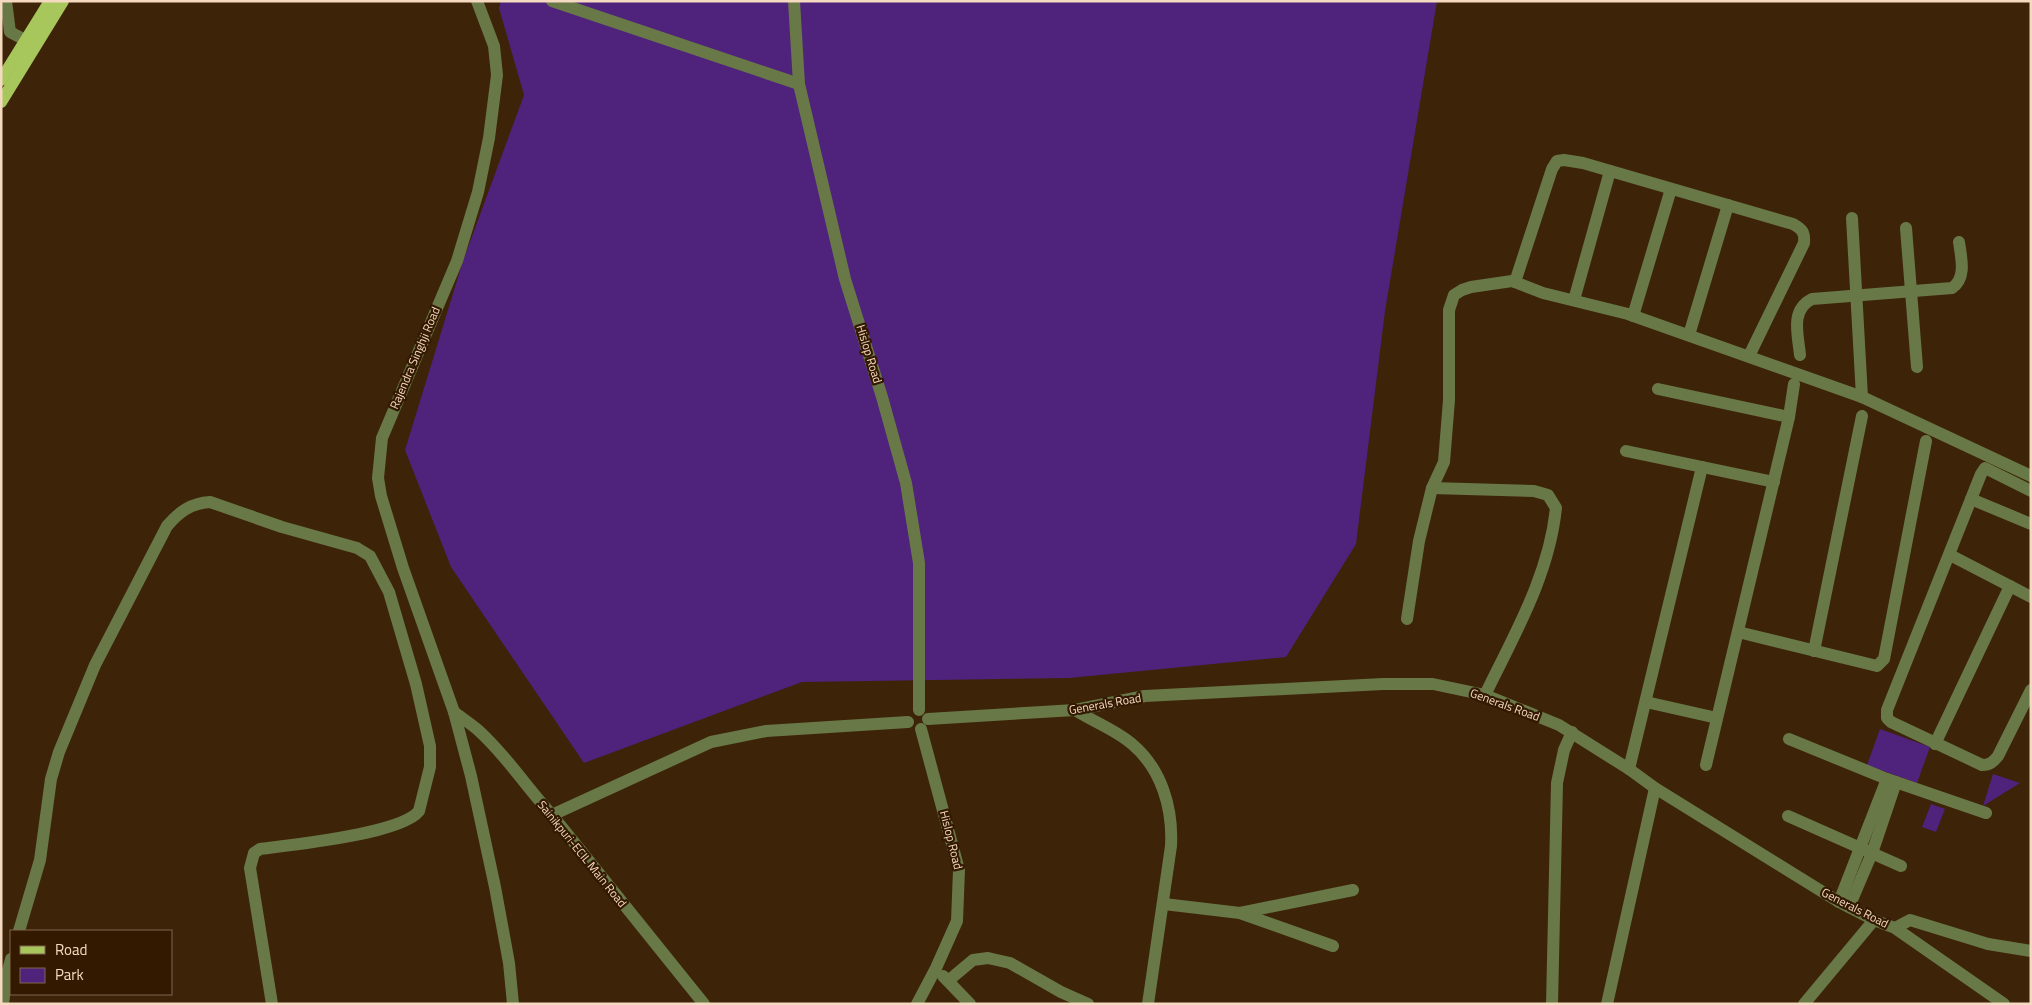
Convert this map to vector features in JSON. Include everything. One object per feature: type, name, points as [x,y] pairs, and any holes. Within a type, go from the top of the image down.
[{"type":"main road","points":[[1,80],[27,41],[50,1]]},
{"type":"main road","points":[[1,102],[63,1]]},
{"type":"street","points":[[6,1],[10,32],[27,41]]},
{"type":"street","name":"Rajendra Singhji Road","points":[[477,1],[494,46],[497,74],[489,138],[478,192],[457,261],[382,438],[378,478],[381,496],[416,609],[454,712],[484,832],[509,963],[513,1004]]},
{"type":"street","points":[[552,1],[799,84]]},
{"type":"street","name":"Hislop Road","points":[[794,1],[799,84],[845,279],[882,397],[906,483],[919,563],[923,719],[959,870],[957,921],[917,1004]]},
{"type":"street","points":[[1515,282],[1552,169],[1557,161],[1564,160],[1610,171],[1793,224],[1801,229],[1804,234],[1804,243],[1749,356]]},
{"type":"street","points":[[1574,300],[1610,171]]},
{"type":"street","points":[[1633,316],[1671,189]]},
{"type":"street","points":[[1689,335],[1728,205]]},
{"type":"street","points":[[1852,218],[1862,397]]},
{"type":"street","points":[[1906,228],[1917,367]]},
{"type":"street","points":[[1800,355],[1797,316],[1803,304],[1812,299],[1952,288],[1958,284],[1962,274],[1959,242]]},
{"type":"street","points":[[1407,619],[1419,541],[1432,488],[1444,462],[1449,400],[1448,341],[1450,304],[1454,295],[1462,290],[1496,283],[1515,282],[1543,293],[1633,316],[1862,397],[2031,476]]},
{"type":"street","points":[[1706,765],[1774,482],[1789,417],[1794,384]]},
{"type":"street","points":[[1658,389],[1789,417]]},
{"type":"street","points":[[1814,651],[1862,416]]},
{"type":"street","points":[[1738,632],[1877,666],[1884,659],[1926,441]]},
{"type":"street","points":[[1626,451],[1774,482]]},
{"type":"street","points":[[1629,769],[1702,468]]},
{"type":"street","points":[[2031,491],[1985,468],[1887,710],[1887,718],[1891,722],[1935,744],[1982,764],[1993,763],[2031,690]]},
{"type":"street","points":[[1432,488],[1534,491],[1548,494],[1556,508],[1549,548],[1536,590],[1485,695]]},
{"type":"street","points":[[1972,499],[2031,524]]},
{"type":"street","points":[[19,930],[40,860],[54,766],[83,691],[167,526],[187,508],[199,503],[210,502],[282,527],[357,548],[370,556],[389,592],[416,684],[430,746],[430,767],[419,811],[415,816],[404,822],[357,834],[305,844],[260,849],[254,853],[250,868],[272,1004]]},
{"type":"street","points":[[1950,555],[2031,597]]},
{"type":"street","points":[[1935,744],[2010,586]]},
{"type":"street","name":"Generals Road","points":[[923,719],[1075,710],[1145,696],[1383,684],[1433,684],[1485,695],[1572,732],[1655,788],[1844,905],[1895,928],[2004,1004]]},
{"type":"street","points":[[1646,702],[1717,718]]},
{"type":"street","points":[[1075,710],[1132,743],[1156,774],[1170,808],[1172,828],[1164,904],[1148,1004]]},
{"type":"street","name":"Sainikpuri-ECIL Main Road","points":[[454,712],[478,730],[492,744],[552,815],[701,1003]]},
{"type":"street","points":[[552,815],[711,742],[766,731],[908,722],[910,713],[923,719]]},
{"type":"street","points":[[1552,1004],[1558,783],[1564,750],[1572,732]]},
{"type":"street","points":[[1789,739],[1892,780],[1986,813]]},
{"type":"street","points":[[1844,905],[1892,780]]},
{"type":"street","points":[[1607,1004],[1655,788]]},
{"type":"street","points":[[1788,816],[1901,866]]},
{"type":"street","points":[[1240,913],[1353,890]]},
{"type":"street","points":[[1164,904],[1240,913],[1333,946]]},
{"type":"street","points":[[1804,1004],[1874,920]]},
{"type":"street","points":[[1895,928],[1910,920],[1988,944],[2031,951]]},
{"type":"street","points":[[948,981],[974,960],[988,958],[1010,963],[1061,992],[1088,1004]]},
{"type":"street","points":[[3,1004],[10,963]]},
{"type":"street","points":[[936,968],[970,1004]]},
{"type":"green space","points":[[501,1],[1437,1],[1385,311],[1356,544],[1286,657],[1069,678],[802,682],[584,763],[451,567],[405,450],[463,261],[524,95],[499,8]]},
{"type":"green space","points":[[1880,729],[1930,747],[1917,783],[1867,765]]},
{"type":"green space","points":[[1993,774],[2020,783],[1983,806]]},
{"type":"green space","points":[[1931,804],[1945,809],[1936,832],[1922,827]]}]
